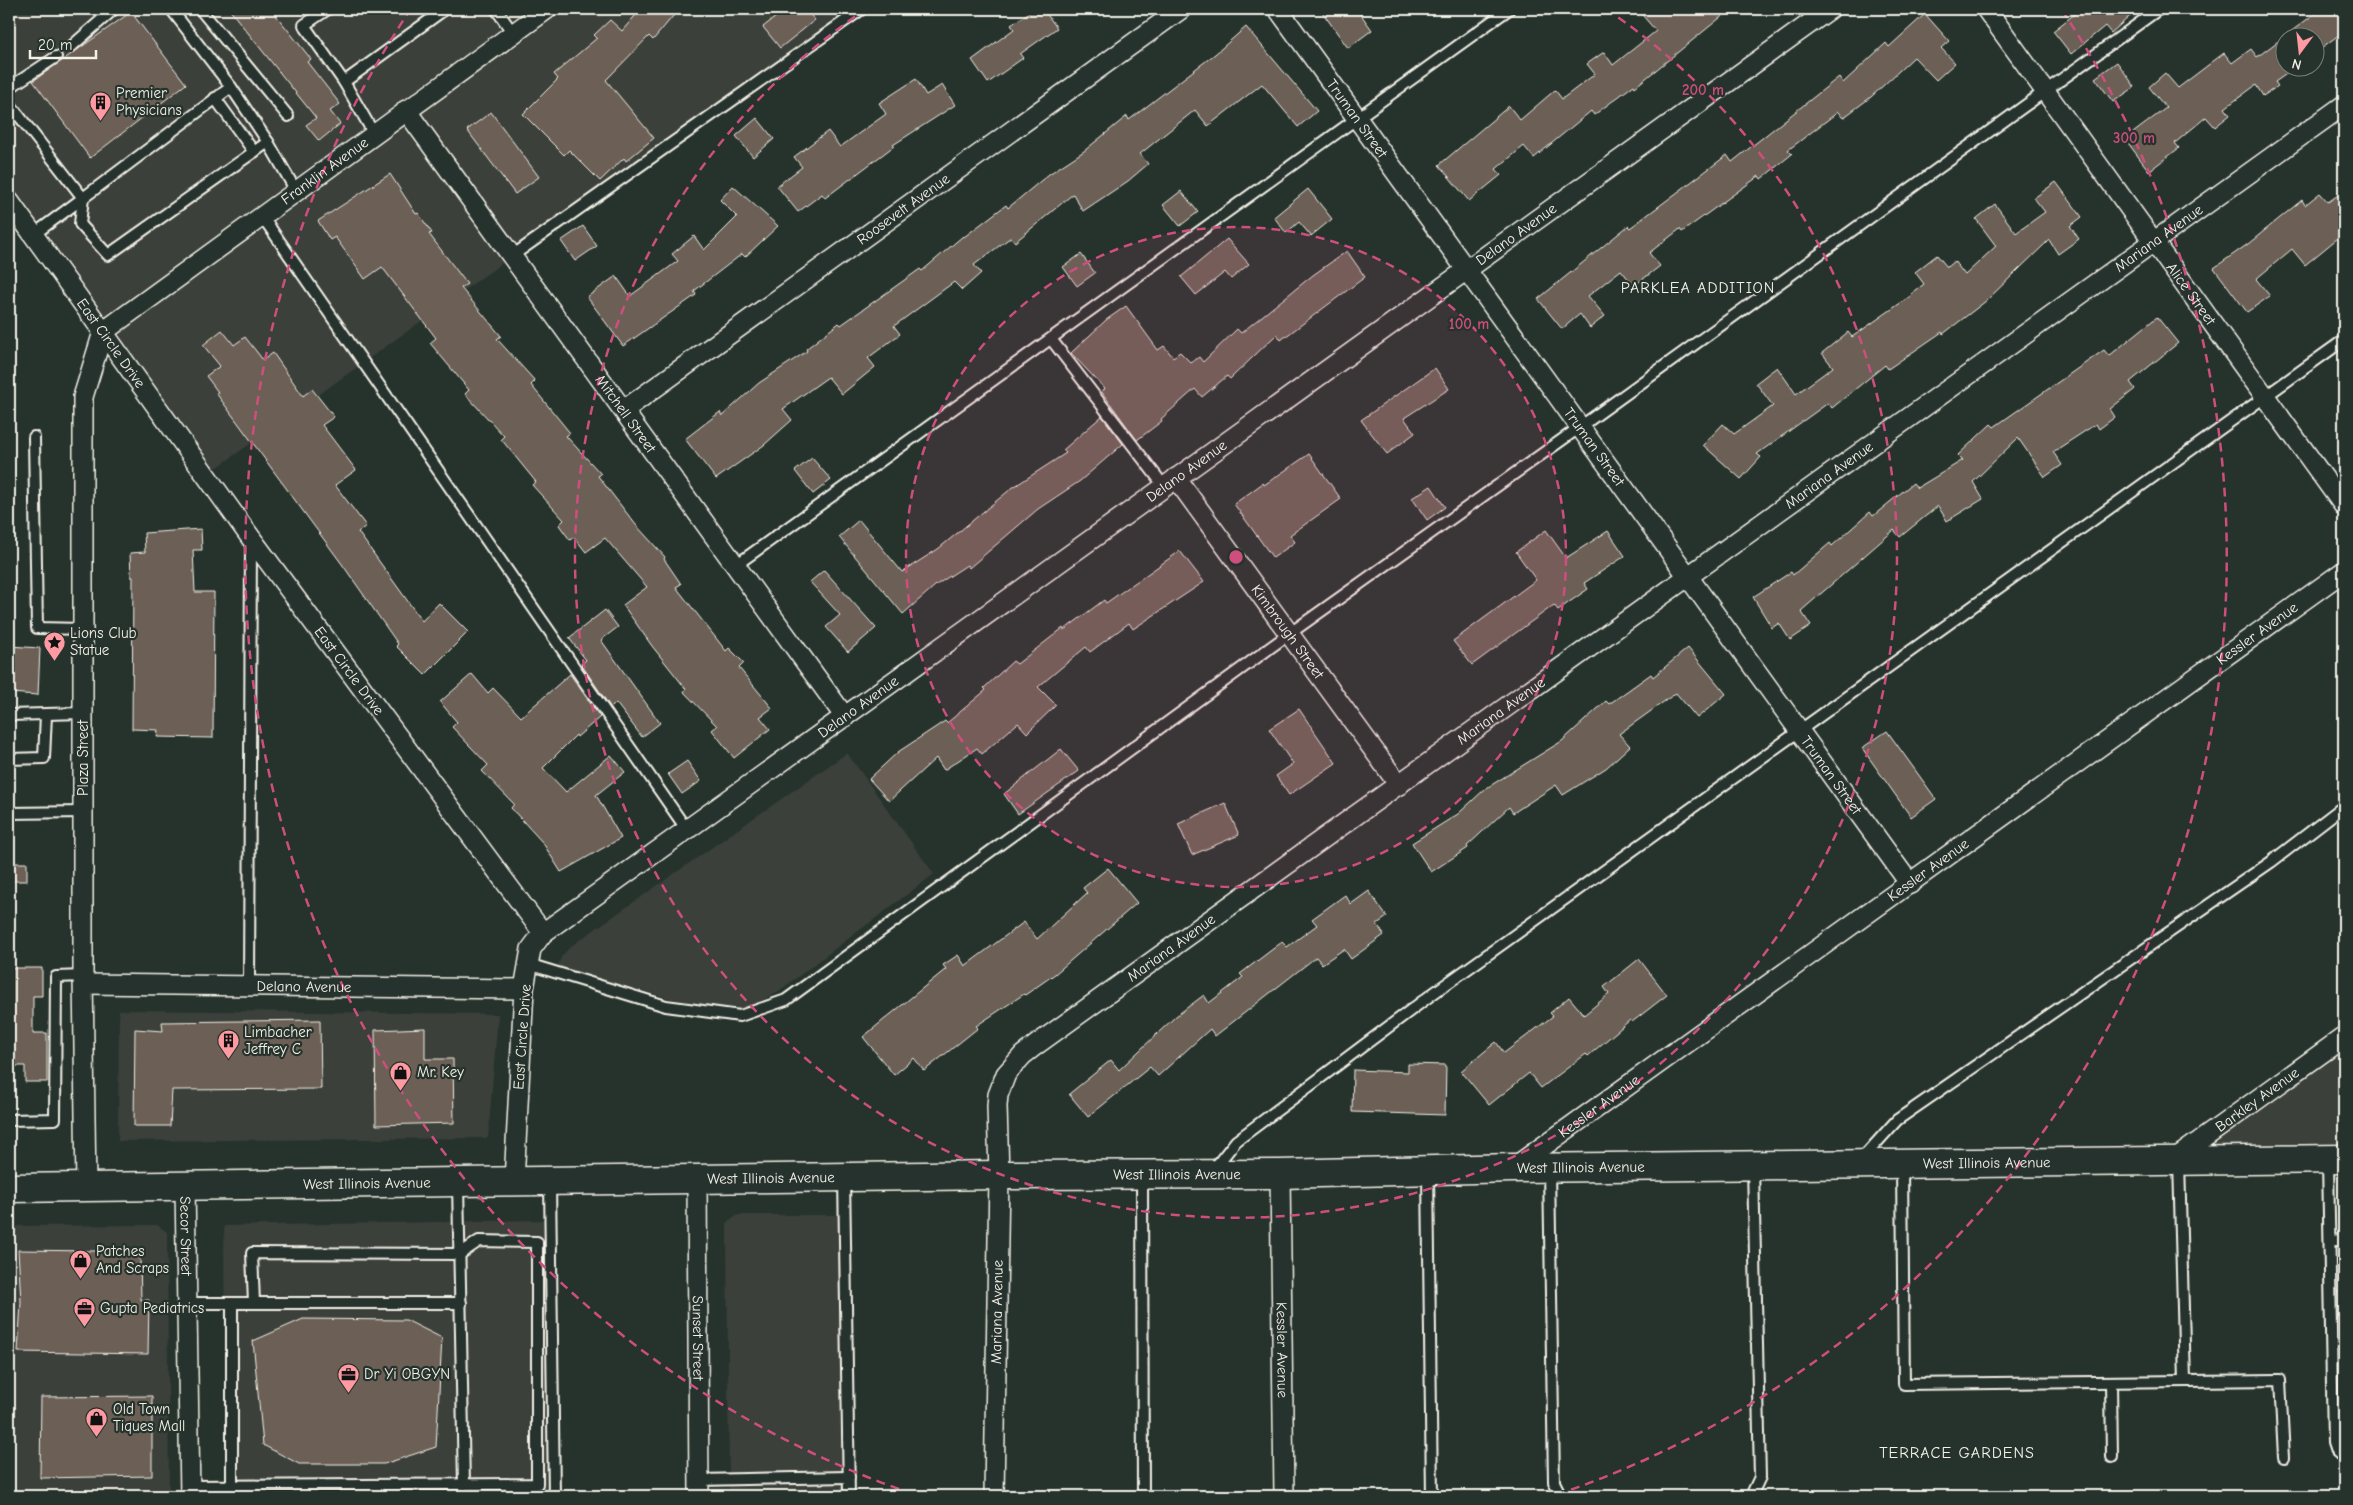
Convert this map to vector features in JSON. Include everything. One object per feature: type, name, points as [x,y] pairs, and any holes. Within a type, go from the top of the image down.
[{"type":"main road","name":"West Illinois Avenue","points":[[9,1188],[999,1176],[1142,1176],[1513,1168],[2336,1159]]},
{"type":"street","name":"Franklin Avenue","points":[[103,332],[544,9]]},
{"type":"street","name":"Roosevelt Avenue","points":[[624,410],[1181,9]]},
{"type":"street","name":"Truman Street","points":[[1278,9],[1910,884]]},
{"type":"street","name":"Delano Avenue","points":[[543,933],[1830,9]]},
{"type":"street","name":"Alice Street","points":[[1986,9],[2344,506]]},
{"type":"street","name":"Mariana Avenue","points":[[994,1496],[999,1176],[998,1095],[1006,1074],[1013,1065],[1036,1045],[2344,105]]},
{"type":"street","name":"Mitchell Street","points":[[406,110],[845,717]]},
{"type":"street","name":"East Circle Drive","points":[[9,201],[251,538],[543,933],[531,949],[524,989],[514,1182]]},
{"type":"street","name":"Plaza Street","points":[[86,1187],[83,980],[83,397],[103,332]]},
{"type":"street","name":"Kimbrough Street","points":[[1170,482],[1289,634],[1399,785]]},
{"type":"street","name":"Kessler Avenue","points":[[1513,1168],[2344,571]]},
{"type":"street","name":"Delano Avenue","points":[[83,980],[248,987],[524,989]]},
{"type":"street","name":"Barkley Avenue","points":[[2175,1162],[2344,1037]]},
{"type":"street","name":"Kessler Avenue","points":[[1280,1174],[1284,1496]]},
{"type":"street","name":"Sunset Street","points":[[697,1180],[699,1488]]},
{"type":"street","name":"Secor Street","points":[[185,1186],[190,1491]]},
{"type":"lane","points":[[73,45],[114,9]]},
{"type":"lane","points":[[171,9],[231,87],[268,142],[296,191]]},
{"type":"lane","points":[[200,9],[288,116]]},
{"type":"lane","points":[[328,9],[304,25],[344,82],[374,134]]},
{"type":"lane","points":[[344,82],[444,9]]},
{"type":"lane","points":[[496,9],[513,33]]},
{"type":"lane","points":[[512,256],[862,9]]},
{"type":"lane","points":[[736,565],[1509,9]]},
{"type":"lane","points":[[528,964],[666,1006],[740,1016],[786,1000],[1289,634],[2160,9]]},
{"type":"lane","points":[[9,88],[56,58]]},
{"type":"lane","points":[[33,235],[231,87]]},
{"type":"lane","points":[[215,98],[254,152]]},
{"type":"lane","points":[[9,103],[83,198],[80,224],[108,255],[268,142]]},
{"type":"lane","points":[[262,216],[687,830]]},
{"type":"lane","points":[[1052,339],[1170,482]]},
{"type":"lane","points":[[1209,1175],[1236,1141],[1432,995],[2344,340]]},
{"type":"lane","points":[[34,436],[37,628],[83,629]]},
{"type":"lane","points":[[248,987],[251,538]]},
{"type":"lane","points":[[9,715],[83,713]]},
{"type":"lane","points":[[9,759],[44,758],[46,714]]},
{"type":"lane","points":[[1856,1165],[1897,1120],[2271,862],[2344,806]]},
{"type":"lane","points":[[9,813],[84,812]]},
{"type":"lane","points":[[9,1120],[55,1119],[56,977],[83,980]]},
{"type":"lane","points":[[2336,1159],[2330,1241],[2333,1443],[2336,1452],[2344,1459]]},
{"type":"lane","points":[[2175,1162],[2185,1381]]},
{"type":"lane","points":[[1902,1164],[1904,1384],[2280,1380],[2284,1458]]},
{"type":"lane","points":[[1751,1496],[1760,1476],[1753,1166]]},
{"type":"lane","points":[[1548,1168],[1554,1482],[1560,1496]]},
{"type":"lane","points":[[1428,1171],[1432,1496]]},
{"type":"lane","points":[[1142,1176],[1143,1496]]},
{"type":"lane","points":[[844,1178],[849,1496]]},
{"type":"lane","points":[[550,1181],[554,1496]]},
{"type":"lane","points":[[458,1183],[464,1485]]},
{"type":"lane","points":[[2330,1241],[2344,1240]]},
{"type":"lane","points":[[190,1491],[232,1486],[537,1484],[537,1242],[479,1241],[460,1254],[252,1253],[254,1303]]},
{"type":"lane","points":[[186,1303],[461,1303]]},
{"type":"lane","points":[[232,1303],[232,1486]]},
{"type":"lane","points":[[2110,1382],[2112,1458]]},
{"type":"lane","points":[[699,1488],[849,1477]]},
{"type":"shaded area","points":[[9,9],[856,9],[204,477],[9,194]]},
{"type":"shaded area","points":[[847,753],[934,874],[779,991],[739,1013],[715,1011],[557,967],[562,956],[571,946]]},
{"type":"shaded area","points":[[119,1010],[498,1014],[488,1138],[118,1141]]},
{"type":"shaded area","points":[[2344,1037],[2344,1165],[2209,1166],[2195,1144]]},
{"type":"shaded area","points":[[738,1215],[843,1215],[842,1496],[729,1496],[727,1223]]},
{"type":"shaded area","points":[[548,1220],[549,1496],[226,1496],[224,1226]]},
{"type":"shaded area","points":[[157,1225],[167,1232],[169,1496],[9,1496],[9,1226]]},
{"type":"building","points":[[229,9],[271,9],[311,59],[307,62],[340,104],[330,111],[340,124],[319,141],[306,125],[316,118]]},
{"type":"building","points":[[641,9],[679,9],[653,40],[649,36],[606,80],[654,138],[626,161],[624,158],[600,181],[569,150],[564,155],[523,114],[558,79],[554,74],[597,38],[594,35],[610,20],[622,31]]},
{"type":"building","points":[[786,9],[805,9],[815,20],[780,48],[763,27]]},
{"type":"building","points":[[1034,9],[1043,9],[1057,28],[1020,54],[1023,58],[988,83],[972,60],[1014,29],[1011,25]]},
{"type":"building","points":[[1320,9],[1357,9],[1372,30],[1348,48]]},
{"type":"building","points":[[1637,9],[1731,9],[1635,87],[1634,85],[1594,115],[1591,111],[1534,158],[1524,146],[1496,169],[1501,175],[1469,201],[1439,165],[1509,106],[1520,120],[1555,90],[1562,99],[1595,74],[1587,64],[1604,52],[1613,65],[1656,31]]},
{"type":"building","points":[[2081,9],[2138,9],[2111,33],[2105,26],[2071,54],[2053,31]]},
{"type":"building","points":[[2321,9],[2344,9],[2344,31],[2326,44],[2326,28],[2296,28]]},
{"type":"building","name":"Premier Physicians","points":[[131,12],[186,84],[90,158],[33,81]]},
{"type":"building","points":[[1925,14],[1949,41],[1941,48],[1955,63],[1936,80],[1914,57],[1871,97],[1843,118],[1838,112],[1788,150],[1792,154],[1761,179],[1759,176],[1682,232],[1680,229],[1649,253],[1660,266],[1634,286],[1621,270],[1588,296],[1605,316],[1590,328],[1580,314],[1562,329],[1538,299],[1628,226],[1630,228],[1727,155],[1732,162],[1839,77],[1843,83],[1886,43],[1889,47]]},
{"type":"building","points":[[1246,27],[1317,111],[1298,127],[1262,84],[1208,126],[1195,110],[1140,154],[1148,164],[1128,181],[1083,211],[1073,194],[1015,242],[1011,237],[974,265],[981,273],[962,290],[954,282],[894,326],[900,334],[868,358],[875,367],[842,394],[828,377],[783,409],[792,420],[764,445],[716,479],[685,439],[720,412],[722,416],[759,383],[807,351],[806,349],[839,323],[841,325],[920,269],[922,271],[963,236],[1006,205],[1008,208],[1049,174],[1084,151],[1127,116],[1129,120],[1215,54]]},
{"type":"building","points":[[2276,43],[2276,78],[2281,78],[2275,82],[2278,86],[2263,96],[2256,85],[2225,108],[2230,115],[2215,127],[2206,117],[2175,143],[2179,148],[2149,171],[2125,139],[2166,108],[2149,87],[2165,73],[2178,88],[2224,53],[2232,63],[2251,49],[2257,57]]},
{"type":"building","points":[[2117,62],[2135,87],[2113,102],[2095,78]]},
{"type":"building","points":[[916,79],[926,95],[942,85],[955,105],[893,145],[825,198],[822,194],[798,212],[777,186],[802,167],[794,157],[828,131],[840,147],[886,114],[879,103]]},
{"type":"building","points":[[491,112],[539,177],[515,194],[467,130]]},
{"type":"building","points":[[757,118],[774,139],[753,157],[736,136]]},
{"type":"building","points":[[390,174],[416,214],[418,213],[432,233],[429,234],[467,284],[461,288],[501,336],[497,339],[535,381],[531,385],[570,433],[566,436],[601,474],[598,476],[636,525],[665,557],[664,559],[681,584],[676,587],[726,651],[729,648],[744,663],[739,668],[772,708],[760,717],[770,729],[734,758],[712,730],[717,726],[684,692],[686,689],[623,605],[647,587],[605,538],[586,552],[574,537],[570,540],[559,525],[564,520],[532,485],[536,482],[501,439],[504,436],[465,394],[469,390],[430,343],[436,338],[382,267],[365,279],[335,237],[330,240],[318,221]]},
{"type":"building","points":[[2056,182],[2082,217],[2070,226],[2079,239],[2058,254],[2049,240],[1986,301],[1943,334],[1942,332],[1888,369],[1885,365],[1832,408],[1828,403],[1757,454],[1761,457],[1741,479],[1703,445],[1723,424],[1734,434],[1773,406],[1756,383],[1777,367],[1796,394],[1833,367],[1822,353],[1848,332],[1852,337],[1912,295],[1924,284],[1915,272],[1937,255],[1947,267],[1954,261],[1965,275],[1996,246],[1976,219],[1995,204],[2016,233],[2045,212],[2034,198]]},
{"type":"building","points":[[733,186],[778,226],[745,257],[742,254],[694,291],[696,295],[623,346],[587,297],[616,276],[630,296],[678,261],[672,254],[694,236],[704,250],[737,217],[720,200]]},
{"type":"building","points":[[1308,189],[1332,219],[1311,236],[1299,222],[1286,233],[1274,217]]},
{"type":"building","points":[[1181,191],[1198,212],[1180,226],[1163,205]]},
{"type":"building","points":[[2344,191],[2344,233],[2305,265],[2292,249],[2256,279],[2270,296],[2247,312],[2214,268],[2248,244],[2302,200],[2305,205],[2320,193],[2328,202]]},
{"type":"building","points":[[583,226],[597,246],[575,261],[561,241]]},
{"type":"building","points":[[1227,239],[1249,264],[1231,279],[1225,272],[1196,295],[1181,277]]},
{"type":"building","points":[[1347,251],[1365,277],[1281,340],[1277,334],[1230,379],[1227,376],[1202,397],[1195,389],[1161,419],[1162,421],[1137,440],[1101,391],[1105,389],[1071,353],[1106,320],[1126,306],[1158,350],[1164,346],[1173,357],[1180,352],[1191,363],[1199,357],[1203,362],[1237,329],[1241,333],[1313,275]]},
{"type":"building","points":[[1081,254],[1095,273],[1077,286],[1063,267]]},
{"type":"building","points":[[2157,317],[2178,343],[2130,382],[2135,389],[2110,409],[2115,417],[2099,429],[2096,424],[2053,452],[2062,465],[2045,477],[2018,438],[1973,482],[1983,499],[1947,521],[1938,506],[1900,537],[1894,530],[1801,611],[1811,626],[1790,640],[1779,623],[1772,628],[1753,597],[1791,572],[1793,575],[1830,543],[1832,546],[1870,512],[1873,516],[1913,483],[1917,488],[1963,460],[1958,455],[1991,424],[1994,427],[2104,350],[2109,356]]},
{"type":"building","points":[[222,330],[234,345],[245,337],[263,360],[273,353],[303,396],[312,389],[334,417],[322,425],[356,470],[335,485],[366,526],[358,532],[422,621],[439,603],[468,632],[425,675],[396,646],[398,644],[342,564],[216,393],[218,392],[206,376],[220,366],[203,345]]},
{"type":"building","points":[[1435,368],[1449,389],[1404,418],[1415,433],[1387,454],[1361,420]]},
{"type":"building","points":[[1102,416],[1123,444],[1080,481],[1038,509],[969,568],[967,565],[936,585],[903,614],[839,537],[859,520],[902,572],[938,549],[1012,488],[1066,453],[1063,450]]},
{"type":"building","points":[[1309,454],[1341,499],[1290,535],[1295,542],[1273,558],[1234,504]]},
{"type":"building","points":[[812,458],[831,480],[813,494],[795,471]]},
{"type":"building","points":[[1431,486],[1445,507],[1427,520],[1412,498]]},
{"type":"building","points":[[201,529],[202,550],[193,550],[195,592],[214,592],[213,738],[157,737],[158,730],[132,729],[133,577],[131,577],[130,553],[145,552],[144,533]]},
{"type":"building","points":[[1546,530],[1566,558],[1608,531],[1625,556],[1584,583],[1588,589],[1558,610],[1554,605],[1472,665],[1453,641],[1536,580],[1516,552]]},
{"type":"building","points":[[1180,551],[1204,582],[1133,629],[1129,623],[1090,652],[1086,647],[1038,687],[1056,705],[1027,733],[1018,723],[982,754],[977,748],[944,770],[936,758],[889,801],[869,779],[898,752],[945,721],[947,723],[986,690],[984,688],[1013,661],[1017,664],[1063,628],[1064,630],[1104,600],[1106,603]]},
{"type":"building","points":[[824,570],[876,628],[848,652],[826,627],[840,615],[810,582]]},
{"type":"building","points":[[605,610],[618,627],[601,640],[660,723],[642,737],[616,703],[611,708],[581,664],[586,660],[569,638]]},
{"type":"building","points":[[9,646],[40,648],[38,695],[9,693]]},
{"type":"building","points":[[1688,648],[1726,694],[1697,718],[1676,693],[1619,734],[1630,746],[1606,768],[1563,795],[1556,785],[1513,813],[1509,807],[1467,846],[1468,848],[1431,872],[1412,843],[1458,814],[1485,789],[1562,741],[1606,701],[1609,704],[1651,674],[1653,677]]},
{"type":"building","points":[[472,674],[488,693],[493,688],[521,717],[570,674],[600,717],[577,737],[576,735],[543,768],[566,792],[611,755],[625,772],[596,795],[621,838],[561,872],[543,843],[511,808],[514,804],[482,771],[488,765],[452,727],[457,722],[440,702]]},
{"type":"building","points":[[1299,709],[1336,763],[1289,795],[1276,776],[1293,764],[1269,729]]},
{"type":"building","points":[[1887,731],[1936,799],[1911,817],[1862,748]]},
{"type":"building","points":[[1061,749],[1079,771],[1018,814],[1004,794]]},
{"type":"building","points":[[687,761],[701,781],[682,794],[668,774]]},
{"type":"building","points":[[1225,803],[1239,835],[1192,855],[1178,824]]},
{"type":"building","points":[[9,863],[27,863],[27,881],[9,881]]},
{"type":"building","points":[[1108,868],[1137,903],[1055,974],[976,1026],[978,1028],[924,1071],[914,1058],[894,1075],[863,1037],[946,969],[943,965],[958,955],[965,966],[1024,922],[1037,939],[1087,893],[1083,888]]},
{"type":"building","points":[[1369,891],[1387,917],[1377,924],[1384,935],[1351,959],[1344,949],[1322,964],[1316,957],[1215,1036],[1210,1029],[1158,1076],[1150,1067],[1088,1117],[1069,1094],[1111,1060],[1119,1070],[1176,1016],[1204,995],[1209,1003],[1243,977],[1240,974],[1282,942],[1287,947],[1317,925],[1312,919],[1345,895],[1351,904]]},
{"type":"building","points":[[1639,959],[1667,995],[1632,1022],[1630,1020],[1588,1056],[1586,1054],[1541,1088],[1529,1073],[1489,1105],[1461,1071],[1496,1042],[1504,1053],[1553,1016],[1550,1013],[1569,997],[1584,1015],[1609,994],[1604,987]]},
{"type":"building","points":[[9,968],[42,968],[42,996],[33,996],[33,1033],[47,1033],[47,1082],[25,1082],[25,1066],[12,1066],[12,1054],[9,1054]]},
{"type":"building","name":"Limbacher Jeffrey C","points":[[320,1020],[321,1089],[172,1090],[170,1126],[134,1126],[135,1029],[163,1031],[162,1022]]},
{"type":"building","name":"Mr. Key","points":[[425,1028],[425,1059],[453,1059],[454,1123],[376,1125],[375,1030]]},
{"type":"building","points":[[1408,1064],[1446,1065],[1445,1115],[1352,1112],[1353,1070],[1408,1072]]},
{"type":"building","points":[[18,1250],[95,1251],[140,1258],[141,1300],[149,1300],[148,1354],[18,1352],[21,1302]]},
{"type":"building","name":"Dr Yi OBGYN","points":[[303,1319],[406,1320],[442,1338],[436,1447],[384,1464],[299,1464],[263,1445],[253,1341]]},
{"type":"building","name":"Old Town Tiques Mall","points":[[152,1396],[152,1476],[40,1478],[41,1397]]},
{"type":"place","name":"Premier Physicians","points":[[100,121]]},
{"type":"place","name":"Lions Club Statue","points":[[54,661]]},
{"type":"place","name":"Limbacher Jeffrey C","points":[[228,1060]]},
{"type":"place","name":"Mr. Key","points":[[401,1091]]},
{"type":"place","name":"Patches And Scraps","points":[[80,1279]]},
{"type":"place","name":"Gupta Pediatrics","points":[[84,1327]]},
{"type":"place","name":"Dr Yi OBGYN","points":[[348,1393]]},
{"type":"place","name":"Old Town Tiques Mall","points":[[97,1437]]},
{"type":"district","name":"PARKLEA ADDITION","points":[[1698,287]]},
{"type":"district","name":"TERRACE GARDENS","points":[[1957,1452]]}]
